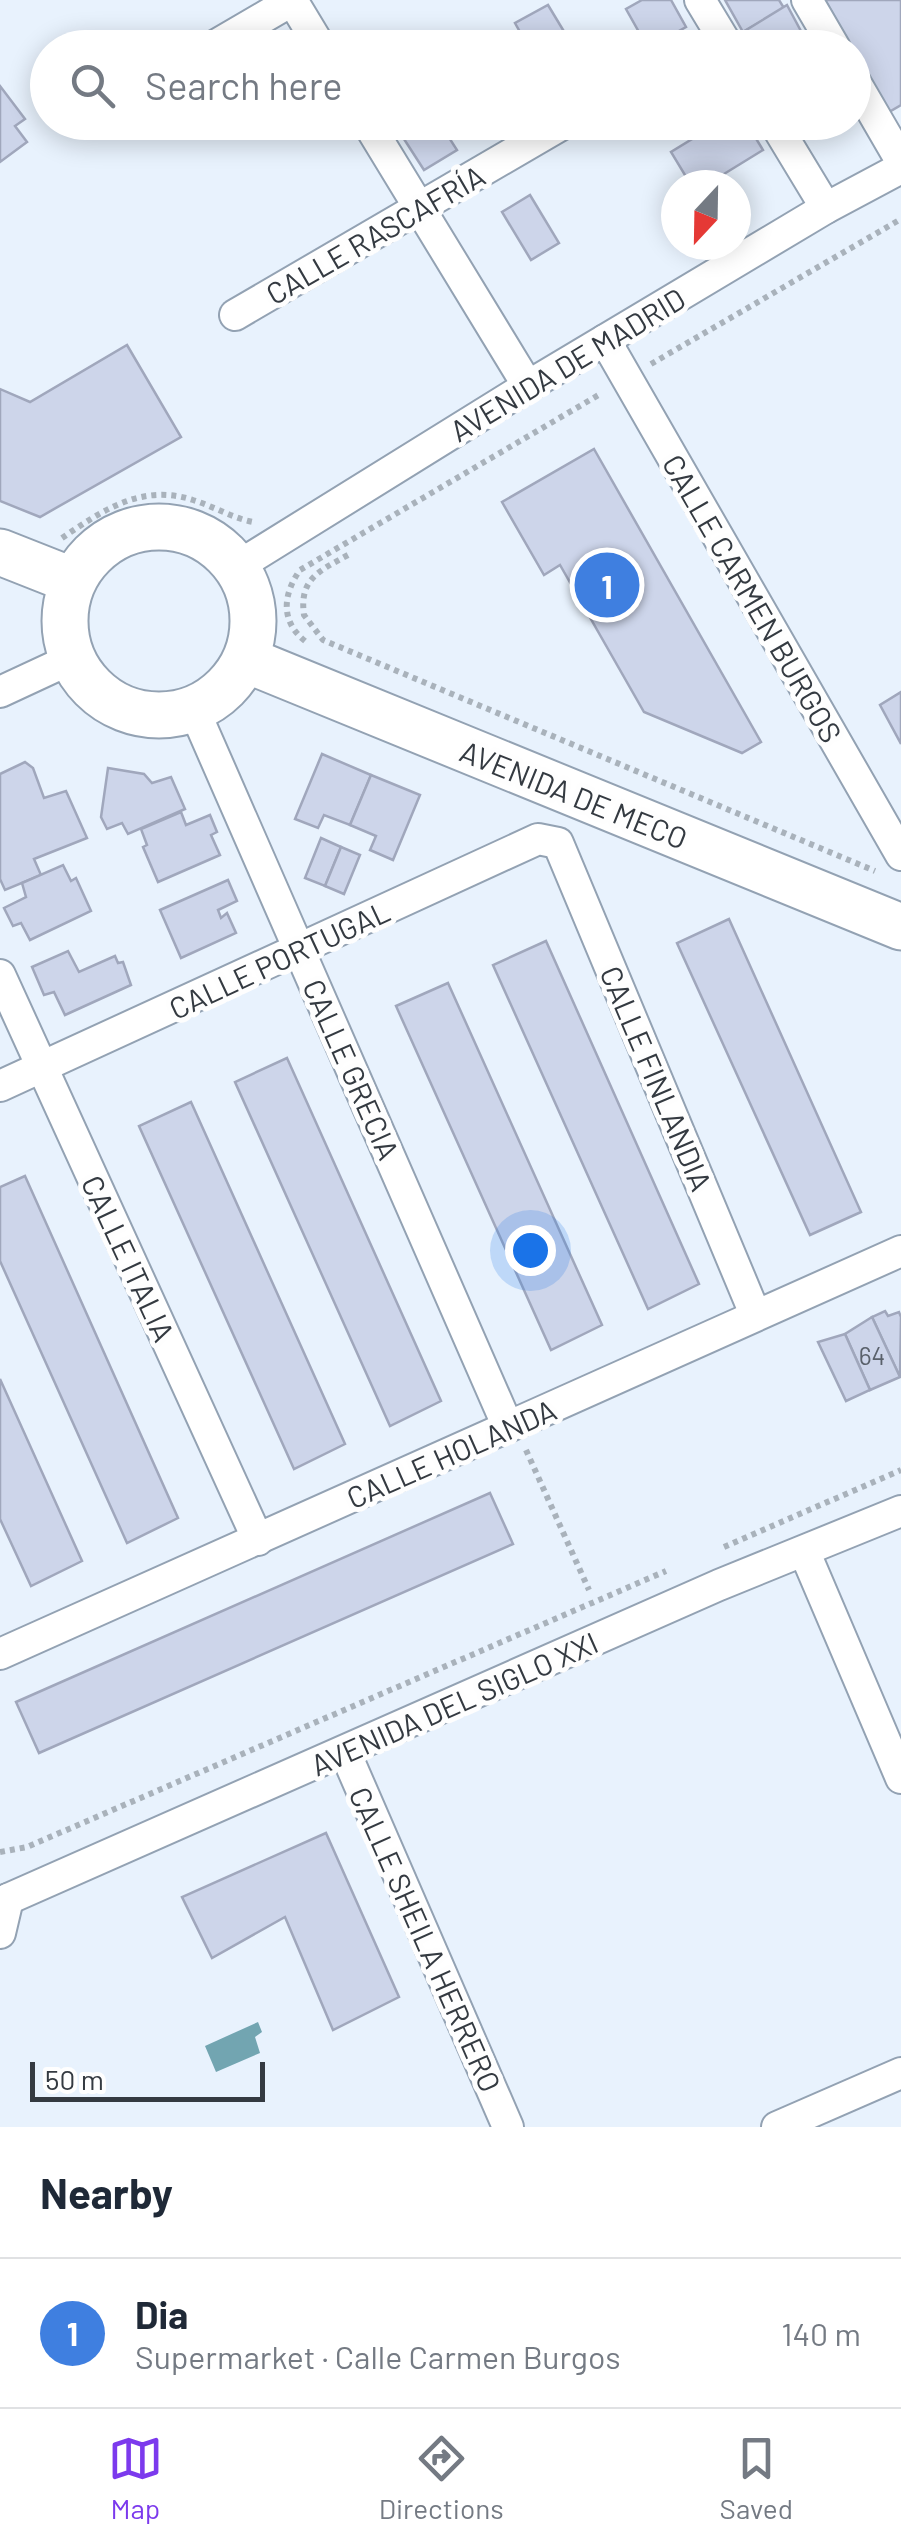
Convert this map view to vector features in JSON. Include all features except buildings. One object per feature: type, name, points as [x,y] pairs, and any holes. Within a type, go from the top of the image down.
[{"type":"street","points":[[241,30],[292,0],[310,30]]},
{"type":"street","points":[[700,0],[718,30]]},
{"type":"street","points":[[807,0],[824,30]]},
{"type":"street","points":[[871,111],[901,165]]},
{"type":"street","points":[[378,140],[528,386]]},
{"type":"street","name":"CALLE RASCAFRÍA","points":[[235,315],[535,140]]},
{"type":"street","points":[[785,140],[826,208]]},
{"type":"street","name":"AVENIDA DE MADRID","points":[[238,566],[528,386],[901,165]]},
{"type":"street","name":"CALLE CARMEN BURGOS","points":[[605,340],[889,863]]},
{"type":"street","points":[[150,526],[182,530],[214,545],[238,566],[254,613],[247,660],[216,698],[195,712],[167,716],[123,705],[88,682],[70,659],[62,610],[71,580],[94,552],[120,536],[150,526]]},
{"type":"street","points":[[0,552],[71,580]]},
{"type":"street","points":[[0,692],[70,659]]},
{"type":"street","name":"AVENIDA DE MECO","points":[[247,660],[901,927]]},
{"type":"street","name":"CALLE GRECIA","points":[[195,712],[516,1437]]},
{"type":"street","name":"CALLE PORTUGAL","points":[[0,1086],[538,838],[558,843]]},
{"type":"street","name":"CALLE FINLANDIA","points":[[558,843],[756,1314]]},
{"type":"street","name":"CALLE ITALIA","points":[[0,975],[258,1540]]},
{"type":"street","name":"CALLE HOLANDA","points":[[2,1649],[258,1540],[516,1437],[756,1314],[901,1251]]},
{"type":"street","name":"AVENIDA DEL SIGLO XXI","points":[[4,1897],[344,1752],[719,1585],[805,1554],[901,1510]]},
{"type":"street","points":[[805,1554],[901,1778]]},
{"type":"street","name":"CALLE SHEILA HERRERO","points":[[344,1752],[508,2127]]},
{"type":"street","points":[[0,1933],[4,1897]]},
{"type":"street","points":[[777,2127],[901,2073]]},
{"type":"path","points":[[317,650],[293,632],[285,610],[288,586],[300,570],[901,219]]},
{"type":"path","points":[[46,542],[63,538],[104,508],[144,495],[190,498],[250,523],[260,521]]},
{"type":"path","points":[[348,555],[314,573],[305,585],[304,615],[323,640],[889,863]]},
{"type":"path","points":[[534,740],[606,770]]},
{"type":"path","points":[[624,778],[876,883]]},
{"type":"path","points":[[516,1437],[588,1590]]},
{"type":"path","points":[[721,1548],[901,1470]]},
{"type":"path","points":[[0,1852],[45,1839],[685,1564]]},
{"type":"water","points":[[258,2022],[262,2032],[255,2037],[260,2053],[216,2072],[205,2046]]},
{"type":"place","name":"Dia","points":[[607,585]]}]
